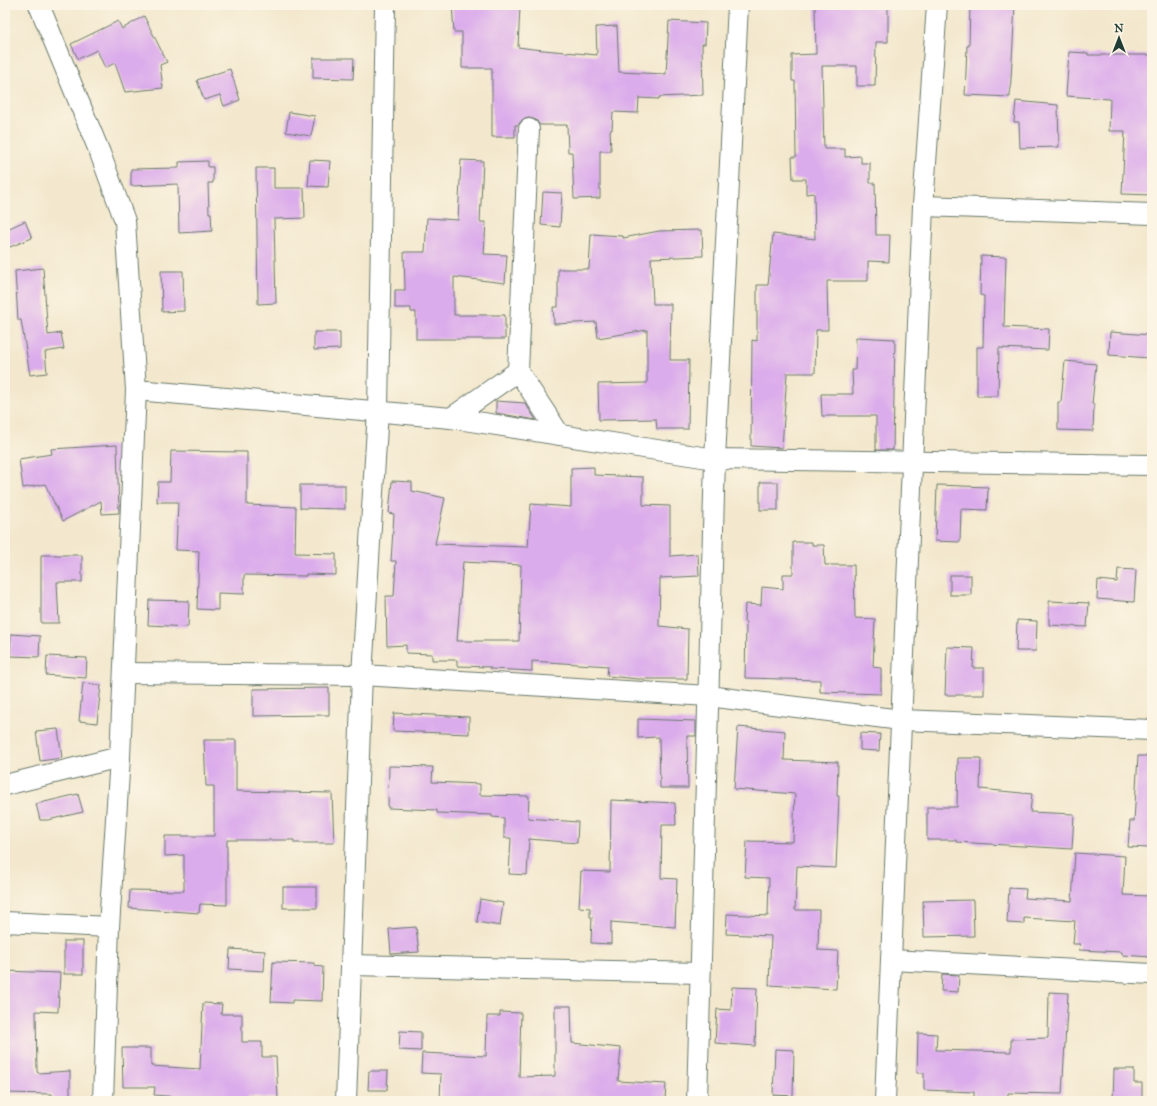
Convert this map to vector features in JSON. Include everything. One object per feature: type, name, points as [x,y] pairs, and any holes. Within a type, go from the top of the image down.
[{"type":"street","points":[[39,5],[100,153],[125,221],[136,390],[120,757],[109,927],[103,1101]]},
{"type":"street","points":[[346,1101],[362,675],[378,410],[386,5]]},
{"type":"street","points":[[696,1101],[715,459],[738,5]]},
{"type":"street","points":[[884,1101],[923,206],[937,5]]},
{"type":"street","points":[[529,130],[518,371],[560,435]]},
{"type":"street","points":[[923,206],[1152,214]]},
{"type":"street","points":[[451,418],[518,371]]},
{"type":"street","points":[[136,390],[378,410],[451,418],[715,459],[1152,464]]},
{"type":"street","points":[[124,674],[362,675],[708,696],[901,720],[1152,730]]},
{"type":"street","points":[[5,785],[120,757]]},
{"type":"street","points":[[5,922],[109,927]]},
{"type":"street","points":[[891,960],[1152,974]]},
{"type":"street","points":[[351,965],[700,974]]},
{"type":"building","points":[[452,5],[511,5],[511,7],[520,7],[518,47],[533,49],[597,55],[596,27],[617,26],[619,72],[666,74],[669,21],[706,23],[705,44],[702,44],[703,95],[659,97],[659,99],[639,98],[638,113],[613,112],[612,130],[610,130],[611,151],[600,151],[600,198],[574,199],[572,152],[568,152],[567,125],[540,125],[536,120],[529,118],[523,119],[518,125],[515,125],[515,137],[492,137],[492,68],[462,68],[462,32],[454,32]]},
{"type":"building","points":[[815,5],[888,5],[888,42],[876,42],[875,86],[857,86],[857,66],[822,66],[824,149],[845,149],[845,157],[861,156],[861,163],[870,163],[870,183],[875,183],[876,235],[890,235],[889,262],[868,261],[868,281],[827,281],[828,330],[816,330],[815,373],[787,373],[782,448],[751,446],[752,340],[757,341],[757,285],[768,285],[773,234],[815,239],[814,193],[806,194],[806,179],[793,179],[792,157],[796,157],[795,81],[792,81],[792,55],[816,54]]},
{"type":"building","points":[[970,5],[1015,5],[1010,97],[965,95],[967,46],[969,46]]},
{"type":"building","points":[[144,16],[167,62],[160,65],[163,88],[125,92],[115,63],[105,68],[97,50],[78,59],[71,44],[118,21],[122,29]]},
{"type":"building","points":[[1069,52],[1088,53],[1088,55],[1152,55],[1152,195],[1122,194],[1125,131],[1109,131],[1110,99],[1066,96]]},
{"type":"building","points":[[313,58],[354,58],[353,79],[313,78]]},
{"type":"building","points":[[230,69],[240,100],[224,106],[220,95],[204,100],[197,80]]},
{"type":"building","points":[[1016,101],[1058,105],[1059,147],[1020,148],[1019,122],[1014,122]]},
{"type":"building","points":[[289,112],[315,116],[311,136],[286,132]]},
{"type":"building","points":[[310,160],[330,161],[328,187],[308,186]]},
{"type":"building","points":[[461,160],[483,161],[480,222],[486,222],[484,254],[507,255],[505,283],[454,277],[454,315],[505,315],[505,339],[416,339],[416,312],[411,312],[411,308],[395,308],[395,290],[405,290],[404,252],[425,252],[427,218],[458,220]]},
{"type":"building","points":[[208,161],[208,167],[213,167],[213,183],[208,183],[209,213],[211,213],[212,231],[179,233],[178,184],[131,186],[131,169],[179,168],[179,162]]},
{"type":"building","points":[[256,168],[274,168],[274,188],[304,188],[305,218],[274,219],[276,303],[258,304]]},
{"type":"building","points":[[543,192],[562,193],[560,227],[541,225]]},
{"type":"building","points":[[25,221],[32,238],[5,249],[5,230]]},
{"type":"building","points":[[702,230],[703,256],[651,258],[653,304],[671,304],[670,360],[689,360],[688,429],[657,429],[656,419],[599,420],[598,384],[647,383],[647,330],[598,338],[596,322],[554,324],[553,307],[558,307],[558,269],[589,269],[591,234],[623,236],[623,238],[659,231]]},
{"type":"building","points":[[981,256],[1006,257],[1004,327],[1049,329],[1048,350],[999,348],[998,396],[977,396],[977,347],[983,347],[984,296],[980,295]]},
{"type":"building","points":[[43,268],[48,335],[61,333],[64,349],[45,352],[47,373],[30,375],[21,320],[18,320],[15,271]]},
{"type":"building","points":[[161,271],[183,271],[184,311],[162,312]]},
{"type":"building","points":[[314,332],[340,332],[340,349],[314,350]]},
{"type":"building","points":[[1110,332],[1151,335],[1149,358],[1109,355]]},
{"type":"building","points":[[856,337],[895,339],[893,450],[876,450],[876,416],[822,416],[821,394],[853,394],[852,370],[855,370]]},
{"type":"building","points":[[1065,361],[1096,364],[1092,404],[1094,404],[1093,431],[1058,430],[1058,402],[1061,402]]},
{"type":"building","points":[[496,401],[525,403],[536,420],[496,413]]},
{"type":"building","points":[[117,445],[119,513],[102,514],[101,501],[63,521],[45,484],[23,488],[19,459],[52,454],[51,449]]},
{"type":"building","points":[[171,451],[247,452],[247,505],[296,507],[295,553],[336,554],[336,575],[244,575],[244,594],[218,593],[218,610],[197,609],[199,551],[176,550],[178,502],[157,502],[158,482],[170,482]]},
{"type":"building","points":[[594,467],[594,475],[643,477],[643,505],[670,506],[670,556],[698,554],[699,576],[660,578],[659,626],[688,629],[687,679],[638,679],[607,676],[608,666],[532,661],[532,671],[457,666],[457,660],[432,660],[432,654],[406,653],[406,645],[387,646],[386,596],[394,596],[396,561],[391,561],[394,514],[389,513],[392,481],[412,482],[412,491],[445,498],[435,544],[528,547],[531,504],[571,507],[571,468]],"holes":[[[463,562],[521,565],[519,641],[457,641]]]},
{"type":"building","points":[[760,482],[778,482],[778,510],[760,510]]},
{"type":"building","points":[[300,485],[345,485],[345,509],[300,508]]},
{"type":"building","points":[[937,485],[988,487],[987,510],[961,509],[960,542],[935,541]]},
{"type":"building","points":[[793,542],[812,542],[812,545],[824,545],[825,565],[854,565],[855,618],[875,619],[873,667],[881,668],[881,694],[820,692],[820,680],[745,678],[745,604],[761,605],[762,587],[783,589],[783,574],[793,574]]},
{"type":"building","points":[[41,555],[82,555],[82,582],[57,582],[59,623],[41,623]]},
{"type":"building","points":[[1118,569],[1136,570],[1134,602],[1097,599],[1098,580],[1117,582]]},
{"type":"building","points":[[950,575],[971,575],[971,595],[950,595]]},
{"type":"building","points":[[149,600],[189,601],[188,627],[148,625]]},
{"type":"building","points":[[1049,601],[1089,603],[1087,627],[1049,625]]},
{"type":"building","points":[[1017,620],[1037,621],[1036,651],[1016,651]]},
{"type":"building","points":[[11,634],[40,636],[39,657],[10,656]]},
{"type":"building","points":[[947,647],[974,648],[973,668],[984,668],[984,695],[945,695]]},
{"type":"building","points":[[47,656],[87,658],[86,678],[46,675]]},
{"type":"building","points":[[83,683],[101,685],[97,723],[79,721]]},
{"type":"building","points":[[329,688],[329,715],[253,716],[253,689]]},
{"type":"building","points":[[394,713],[469,717],[469,734],[393,731]]},
{"type":"building","points":[[638,719],[696,721],[696,736],[687,736],[688,788],[660,788],[659,737],[638,738]]},
{"type":"building","points":[[738,727],[785,731],[784,760],[838,762],[837,796],[839,796],[836,868],[797,866],[795,910],[819,910],[818,950],[838,951],[836,989],[769,985],[771,936],[726,934],[727,914],[768,916],[769,878],[745,877],[747,841],[793,842],[795,794],[734,789]]},
{"type":"building","points":[[58,729],[62,758],[40,761],[36,731]]},
{"type":"building","points":[[860,733],[880,734],[879,751],[860,750]]},
{"type":"building","points":[[204,740],[236,740],[236,791],[332,793],[334,843],[294,843],[294,840],[227,840],[227,905],[200,904],[199,913],[129,908],[130,890],[184,891],[184,855],[165,856],[165,836],[214,836],[214,786],[206,786]]},
{"type":"building","points":[[1138,756],[1152,756],[1152,812],[1149,848],[1128,847],[1130,821],[1134,821]]},
{"type":"building","points":[[958,758],[981,758],[980,789],[1032,794],[1030,812],[1074,814],[1072,849],[956,842],[956,840],[927,840],[927,807],[957,807]]},
{"type":"building","points":[[389,766],[433,767],[432,782],[480,784],[480,795],[529,796],[528,818],[578,822],[577,843],[529,839],[527,875],[509,874],[511,838],[504,838],[504,818],[492,817],[492,815],[437,813],[437,810],[388,808]]},
{"type":"building","points":[[78,794],[83,812],[48,820],[40,820],[36,804]]},
{"type":"building","points":[[611,800],[675,803],[676,825],[662,825],[661,878],[677,879],[675,927],[611,922],[611,944],[591,943],[592,917],[590,917],[590,908],[579,907],[581,871],[610,872]]},
{"type":"building","points":[[1075,853],[1125,856],[1123,895],[1150,896],[1148,933],[1152,933],[1151,957],[1122,955],[1122,952],[1079,950],[1080,944],[1073,944],[1075,921],[1024,918],[1024,924],[1007,923],[1009,888],[1026,889],[1025,898],[1072,901]]},
{"type":"building","points":[[283,887],[317,887],[317,908],[283,908]]},
{"type":"building","points":[[480,899],[503,903],[500,926],[477,922]]},
{"type":"building","points":[[973,900],[974,936],[924,937],[923,901]]},
{"type":"building","points":[[416,927],[419,952],[391,954],[389,929]]},
{"type":"building","points":[[64,941],[83,941],[83,974],[64,974]]},
{"type":"building","points":[[230,949],[265,951],[264,971],[229,969]]},
{"type":"building","points":[[273,962],[314,963],[314,966],[323,967],[322,1001],[292,1000],[292,1003],[271,1002]]},
{"type":"building","points":[[5,971],[60,973],[58,1012],[36,1011],[37,1071],[38,1073],[70,1071],[70,1101],[52,1101],[52,1094],[5,1093],[5,1043],[7,1043]]},
{"type":"building","points":[[942,974],[959,975],[958,992],[941,991]]},
{"type":"building","points":[[732,987],[757,988],[755,1046],[715,1043],[717,1009],[731,1010]]},
{"type":"building","points":[[1049,992],[1068,993],[1062,1094],[1008,1093],[1008,1101],[974,1101],[974,1092],[924,1090],[924,1073],[917,1073],[918,1033],[937,1034],[936,1050],[1011,1052],[1011,1039],[1048,1038]]},
{"type":"building","points":[[203,1003],[222,1004],[221,1014],[242,1014],[242,1042],[262,1042],[262,1057],[276,1057],[278,1099],[248,1096],[248,1101],[226,1101],[154,1095],[155,1087],[123,1087],[122,1048],[151,1048],[151,1066],[200,1069]]},
{"type":"building","points":[[555,1006],[571,1006],[572,1043],[621,1048],[618,1081],[666,1084],[665,1101],[440,1101],[441,1074],[421,1073],[422,1053],[486,1056],[487,1016],[500,1016],[500,1012],[521,1013],[519,1077],[555,1076]]},
{"type":"building","points":[[400,1031],[421,1032],[421,1051],[399,1050]]},
{"type":"building","points":[[775,1049],[794,1050],[793,1096],[773,1095]]},
{"type":"building","points":[[1114,1069],[1134,1069],[1134,1083],[1142,1083],[1142,1101],[1113,1101]]},
{"type":"building","points":[[369,1071],[388,1071],[387,1090],[368,1090]]}]
